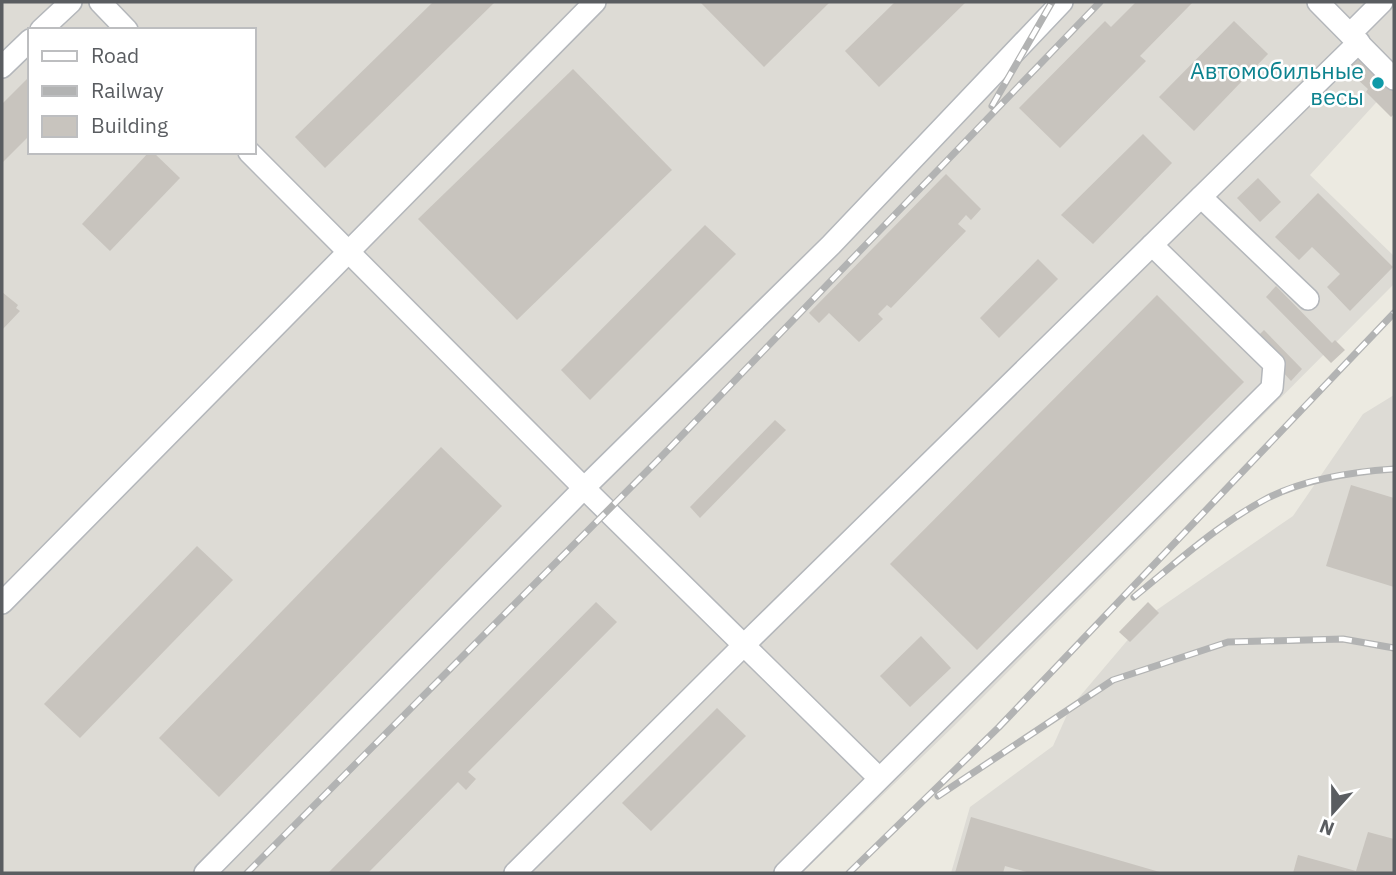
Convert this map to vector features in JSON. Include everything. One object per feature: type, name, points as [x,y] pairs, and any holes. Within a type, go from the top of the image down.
[{"type":"lane","points":[[43,28],[71,2]]},
{"type":"lane","points":[[100,2],[125,28]]},
{"type":"lane","points":[[2,603],[596,2]]},
{"type":"lane","points":[[205,873],[584,488],[831,245],[1062,2]]},
{"type":"lane","points":[[1318,2],[1394,79]]},
{"type":"lane","points":[[515,873],[1201,197],[1355,38],[1382,2]]},
{"type":"lane","points":[[2,67],[28,42]]},
{"type":"lane","points":[[251,154],[878,778]]},
{"type":"lane","points":[[1201,197],[1308,299]]},
{"type":"lane","points":[[785,873],[1272,388],[1274,364],[1152,245]]},
{"type":"shaded area","points":[[2,2],[1394,2],[1394,83],[1310,175],[1394,256],[1394,284],[954,726],[802,873],[2,873]]},
{"type":"shaded area","points":[[1394,395],[1394,873],[951,873],[970,807],[1053,746],[1070,708],[1148,616],[1293,516],[1363,414]]},
{"type":"building","points":[[433,2],[495,2],[325,168],[295,137]]},
{"type":"building","points":[[700,2],[830,2],[764,67]]},
{"type":"building","points":[[895,2],[966,2],[879,87],[845,51]]},
{"type":"building","points":[[1136,2],[1193,2],[1140,56],[1146,61],[1060,148],[1019,108],[1105,21],[1111,27]]},
{"type":"building","points":[[1234,21],[1268,54],[1194,131],[1159,97]]},
{"type":"building","name":"Автомобильные весы","points":[[1356,53],[1394,66],[1394,114],[1391,117],[1366,92],[1368,89],[1344,67]]},
{"type":"building","points":[[573,69],[672,170],[517,320],[418,219]]},
{"type":"building","points":[[28,78],[28,137],[2,163],[2,104]]},
{"type":"building","points":[[1143,134],[1172,163],[1093,244],[1061,215]]},
{"type":"building","points":[[147,154],[155,154],[180,178],[110,251],[82,224]]},
{"type":"building","points":[[946,174],[981,209],[971,220],[966,215],[958,224],[966,231],[891,308],[887,305],[878,314],[883,319],[859,342],[829,313],[819,323],[809,313]]},
{"type":"building","points":[[1258,178],[1281,202],[1260,222],[1237,198]]},
{"type":"building","points":[[1318,193],[1393,267],[1350,311],[1327,287],[1340,274],[1312,247],[1299,260],[1275,237]]},
{"type":"building","points":[[705,225],[736,254],[590,400],[561,370]]},
{"type":"building","points":[[1038,259],[1058,279],[999,338],[980,318]]},
{"type":"building","points":[[1276,286],[1332,343],[1335,340],[1345,350],[1331,363],[1266,297]]},
{"type":"building","points":[[2,292],[18,305],[16,308],[20,311],[2,330]]},
{"type":"building","points":[[1157,295],[1244,382],[977,650],[890,564]]},
{"type":"building","points":[[1264,330],[1302,369],[1291,381],[1254,340]]},
{"type":"building","points":[[775,420],[786,430],[700,518],[690,507]]},
{"type":"building","points":[[441,447],[502,506],[219,797],[159,738]]},
{"type":"building","points":[[1351,485],[1394,498],[1394,587],[1326,566]]},
{"type":"building","points":[[197,546],[233,580],[80,738],[44,704]]},
{"type":"building","points":[[596,602],[617,622],[468,772],[476,779],[466,790],[458,782],[368,873],[328,873]]},
{"type":"building","points":[[1148,602],[1159,613],[1130,642],[1119,632]]},
{"type":"building","points":[[921,636],[951,668],[910,707],[880,676]]},
{"type":"building","points":[[717,708],[746,736],[651,831],[622,803]]},
{"type":"building","points":[[971,817],[1163,873],[1030,873],[1005,866],[1003,873],[955,873]]},
{"type":"building","points":[[1368,832],[1394,839],[1394,873],[1293,873],[1298,855],[1356,871]]},
{"type":"railway","points":[[992,106],[1052,2]]},
{"type":"railway","points":[[247,873],[660,458],[1100,2]]},
{"type":"railway","points":[[849,873],[999,727],[1394,313]]},
{"type":"railway","points":[[1134,597],[1213,533],[1264,500],[1327,478],[1394,469]]},
{"type":"railway","points":[[938,796],[1113,680],[1228,642],[1343,639],[1394,648]]},
{"type":"place","name":"Автомобильные весы","points":[[1378,83]]}]
